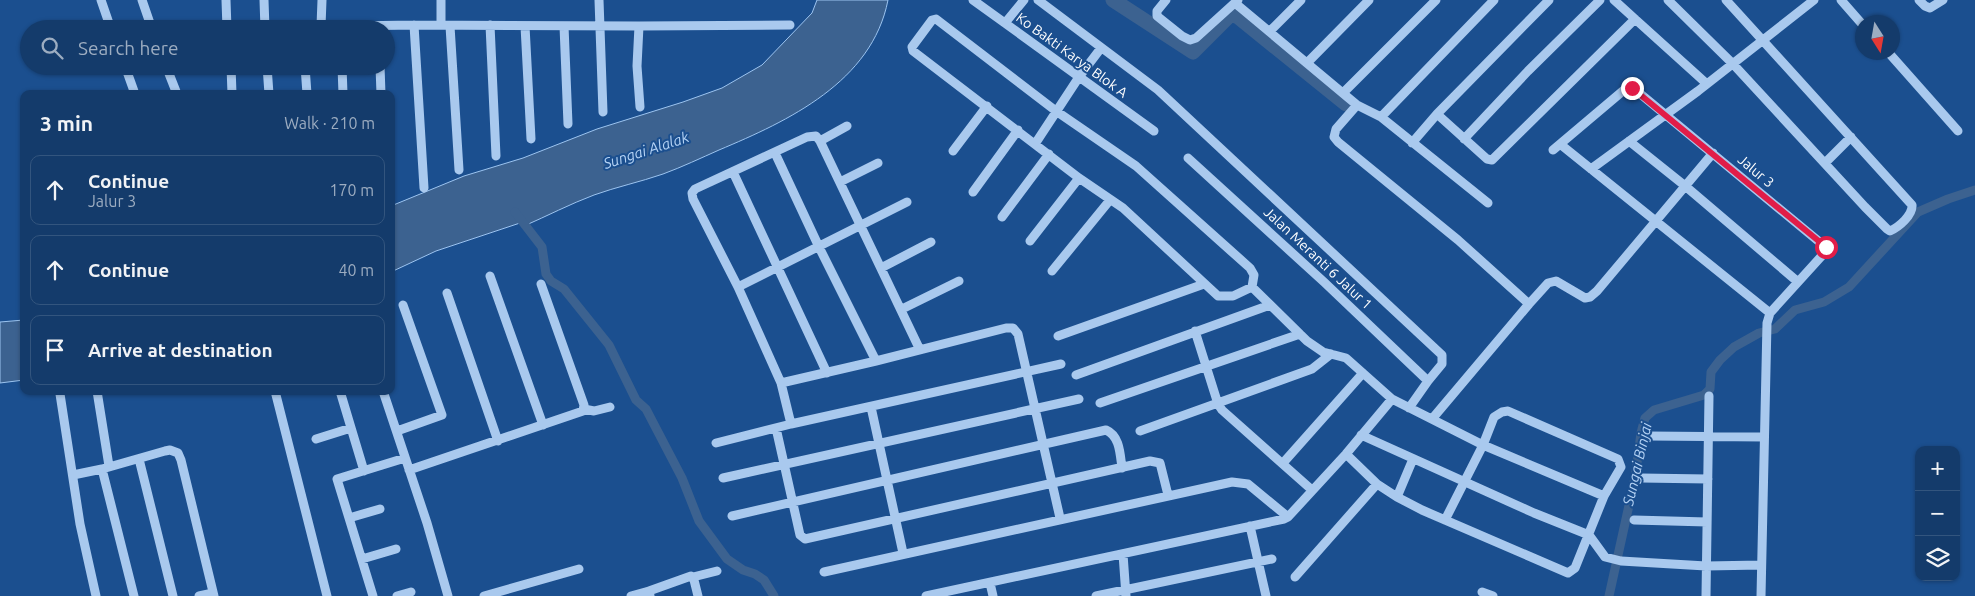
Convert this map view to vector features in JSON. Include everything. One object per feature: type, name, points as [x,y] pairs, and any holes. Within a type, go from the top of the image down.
[{"type":"street","points":[[101,0],[108,20]]},
{"type":"street","points":[[142,0],[150,20]]},
{"type":"street","points":[[226,0],[227,20]]},
{"type":"street","points":[[264,0],[265,20]]},
{"type":"street","points":[[321,20],[322,0]]},
{"type":"street","points":[[442,0],[459,170]]},
{"type":"street","points":[[599,0],[603,112]]},
{"type":"street","name":"Ko Bakti Karya Blok A","points":[[973,0],[1154,131]]},
{"type":"street","points":[[1005,23],[1024,0]]},
{"type":"street","points":[[1038,0],[1158,90],[1428,341],[1443,358],[1442,364],[1428,380],[1410,408]]},
{"type":"street","points":[[1166,0],[1157,11],[1159,19],[1190,40],[1196,38],[1237,1],[1357,105],[1381,117],[1488,203]]},
{"type":"street","points":[[1270,31],[1301,0]]},
{"type":"street","points":[[1308,62],[1370,0]]},
{"type":"street","points":[[1344,92],[1436,0]]},
{"type":"street","points":[[1381,117],[1493,0]]},
{"type":"street","points":[[1412,143],[1437,114],[1549,0]]},
{"type":"street","points":[[1464,139],[1528,71],[1600,0]]},
{"type":"street","points":[[1614,0],[1707,84]]},
{"type":"street","points":[[1668,0],[1733,64],[1887,229],[1890,231],[1896,228],[1911,213],[1912,205],[1726,0]]},
{"type":"street","points":[[1770,313],[1591,170],[1707,84],[1814,0]]},
{"type":"street","points":[[1841,0],[1855,16]]},
{"type":"street","points":[[1919,0],[1924,6],[1930,8],[1943,0]]},
{"type":"street","points":[[933,19],[936,19],[1056,111],[1136,166],[1250,268],[1254,274],[1252,287],[1233,296],[1222,297],[1204,284],[1123,208],[1079,178],[913,50],[912,47],[933,19]]},
{"type":"street","points":[[1437,114],[1486,159],[1492,160],[1635,19]]},
{"type":"street","points":[[414,25],[424,188]]},
{"type":"street","points":[[490,25],[496,156]]},
{"type":"street","points":[[395,26],[790,25]]},
{"type":"street","points":[[526,26],[531,139]]},
{"type":"street","points":[[564,26],[568,124]]},
{"type":"street","points":[[639,26],[640,107]]},
{"type":"street","points":[[1035,144],[1079,77],[1101,48]]},
{"type":"street","points":[[1895,60],[1958,131]]},
{"type":"street","points":[[128,75],[134,90]]},
{"type":"street","points":[[169,75],[175,90]]},
{"type":"street","points":[[231,75],[232,90]]},
{"type":"street","points":[[268,75],[269,90]]},
{"type":"street","points":[[306,75],[307,90]]},
{"type":"street","points":[[342,75],[343,90]]},
{"type":"street","points":[[380,75],[381,90]]},
{"type":"street","name":"Jalur 3","points":[[1591,170],[1557,147],[1624,90],[1628,88],[1636,90],[1665,116],[1713,153],[1828,249],[1798,282]]},
{"type":"street","points":[[1357,105],[1334,134],[1338,142],[1458,240],[1529,304]]},
{"type":"street","points":[[953,151],[987,106]]},
{"type":"street","points":[[820,141],[847,126]]},
{"type":"street","points":[[973,192],[1018,130]]},
{"type":"street","points":[[792,424],[781,383],[738,287],[692,195],[695,189],[808,137],[816,136],[902,309],[920,350]]},
{"type":"street","points":[[1825,163],[1851,137]]},
{"type":"street","points":[[1629,141],[1798,282],[1770,313],[1767,323],[1761,596]]},
{"type":"street","points":[[775,153],[876,361]]},
{"type":"street","points":[[1432,419],[1548,283],[1556,281],[1580,296],[1590,297],[1713,153]]},
{"type":"street","points":[[1002,217],[1049,154]]},
{"type":"street","name":"Jalan Meranti 6 Jalur 1","points":[[1188,158],[1428,380]]},
{"type":"street","points":[[840,182],[878,163]]},
{"type":"street","points":[[733,172],[827,373]]},
{"type":"street","points":[[1030,241],[1079,178]]},
{"type":"street","points":[[1052,271],[1110,200]]},
{"type":"street","points":[[738,287],[907,202]]},
{"type":"street","points":[[882,268],[932,242]]},
{"type":"street","points":[[490,276],[543,425]]},
{"type":"street","points":[[902,309],[959,281]]},
{"type":"street","points":[[541,284],[584,409]]},
{"type":"street","points":[[1058,336],[1204,284]]},
{"type":"street","points":[[1252,287],[1318,350],[1346,358],[1392,399],[1483,445],[1604,496]]},
{"type":"street","points":[[446,292],[498,441]]},
{"type":"street","points":[[397,431],[442,415],[403,305]]},
{"type":"street","points":[[1076,375],[1270,305]]},
{"type":"street","points":[[781,383],[1006,328],[1013,328],[1018,334],[1060,518]]},
{"type":"street","points":[[1195,332],[1218,404],[1312,490]]},
{"type":"street","points":[[1100,403],[1300,334]]},
{"type":"street","points":[[1140,431],[1312,369],[1332,354]]},
{"type":"street","points":[[716,443],[792,424],[1062,364]]},
{"type":"street","points":[[1283,463],[1362,373]]},
{"type":"street","points":[[60,395],[80,524],[96,596]]},
{"type":"street","points":[[97,395],[106,468],[134,596]]},
{"type":"street","points":[[276,395],[327,596]]},
{"type":"street","points":[[341,395],[364,471]]},
{"type":"street","points":[[384,395],[427,523],[448,596]]},
{"type":"street","points":[[1706,596],[1709,396]]},
{"type":"street","points":[[724,478],[1079,399]]},
{"type":"street","points":[[926,596],[1288,517],[1346,454],[1392,399]]},
{"type":"street","points":[[584,409],[594,411],[610,406]]},
{"type":"street","points":[[870,407],[903,553]]},
{"type":"street","points":[[409,470],[580,413],[584,409]]},
{"type":"street","points":[[1346,454],[1377,484],[1397,497],[1445,520],[1568,573],[1575,568],[1604,496],[1621,467],[1620,460],[1508,411],[1502,412],[1494,417],[1483,445],[1445,520]]},
{"type":"street","points":[[316,439],[351,428]]},
{"type":"street","points":[[776,428],[800,535],[805,539],[1122,468],[1150,460],[1160,463],[1168,495]]},
{"type":"street","points":[[732,516],[1106,430],[1113,433],[1117,440],[1122,468]]},
{"type":"street","points":[[1361,435],[1534,513],[1589,535],[1605,557],[1621,561],[1706,566],[1761,565]]},
{"type":"street","points":[[1648,436],[1764,437]]},
{"type":"street","points":[[73,475],[170,450],[178,453],[214,594],[199,596]]},
{"type":"street","points":[[373,596],[337,479],[405,458]]},
{"type":"street","points":[[139,459],[173,596]]},
{"type":"street","points":[[1397,497],[1413,459]]},
{"type":"street","points":[[1641,478],[1708,479]]},
{"type":"street","points":[[824,572],[1060,518],[1232,482],[1244,482],[1288,517]]},
{"type":"street","points":[[1295,576],[1377,484]]},
{"type":"street","points":[[349,518],[380,508]]},
{"type":"street","points":[[1634,520],[1706,522]]},
{"type":"street","points":[[1250,526],[1266,596]]},
{"type":"street","points":[[362,559],[396,549]]},
{"type":"street","points":[[1123,554],[1126,593]]},
{"type":"street","points":[[1096,596],[1126,593],[1272,559]]},
{"type":"street","points":[[484,596],[579,569]]},
{"type":"street","points":[[631,596],[650,593],[686,577],[717,571]]},
{"type":"street","points":[[693,577],[698,596]]},
{"type":"street","points":[[990,583],[993,596]]},
{"type":"street","points":[[397,596],[411,592]]},
{"type":"street","points":[[1482,592],[1493,596]]},
{"type":"water","name":"Sungai Alalak","points":[[817,0],[888,0],[879,29],[865,54],[846,76],[823,95],[772,126],[670,171],[594,195],[524,226],[526,221],[436,251],[395,270],[395,204],[464,176],[523,158],[597,129],[722,88],[762,65],[812,13]]},
{"type":"water","points":[[20,320],[20,380],[0,383],[0,322]]},
{"type":"waterway","points":[[1113,0],[1193,52],[1228,17],[1231,15],[1237,16],[1346,104]]},
{"type":"waterway","name":"Sungai Binjai","points":[[1609,596],[1635,478],[1645,418],[1654,410],[1704,395],[1710,389],[1711,372],[1720,360],[1734,347],[1759,333],[1775,329],[1795,310],[1824,302],[1849,287],[1918,212],[1975,190]]},
{"type":"waterway","points":[[515,212],[542,247],[546,274],[551,281],[564,289],[609,345],[636,400],[646,409],[682,478],[699,521],[727,559],[743,570],[755,574],[764,580],[774,596]]},
{"type":"route","points":[[1632,88],[1826,247]]}]
